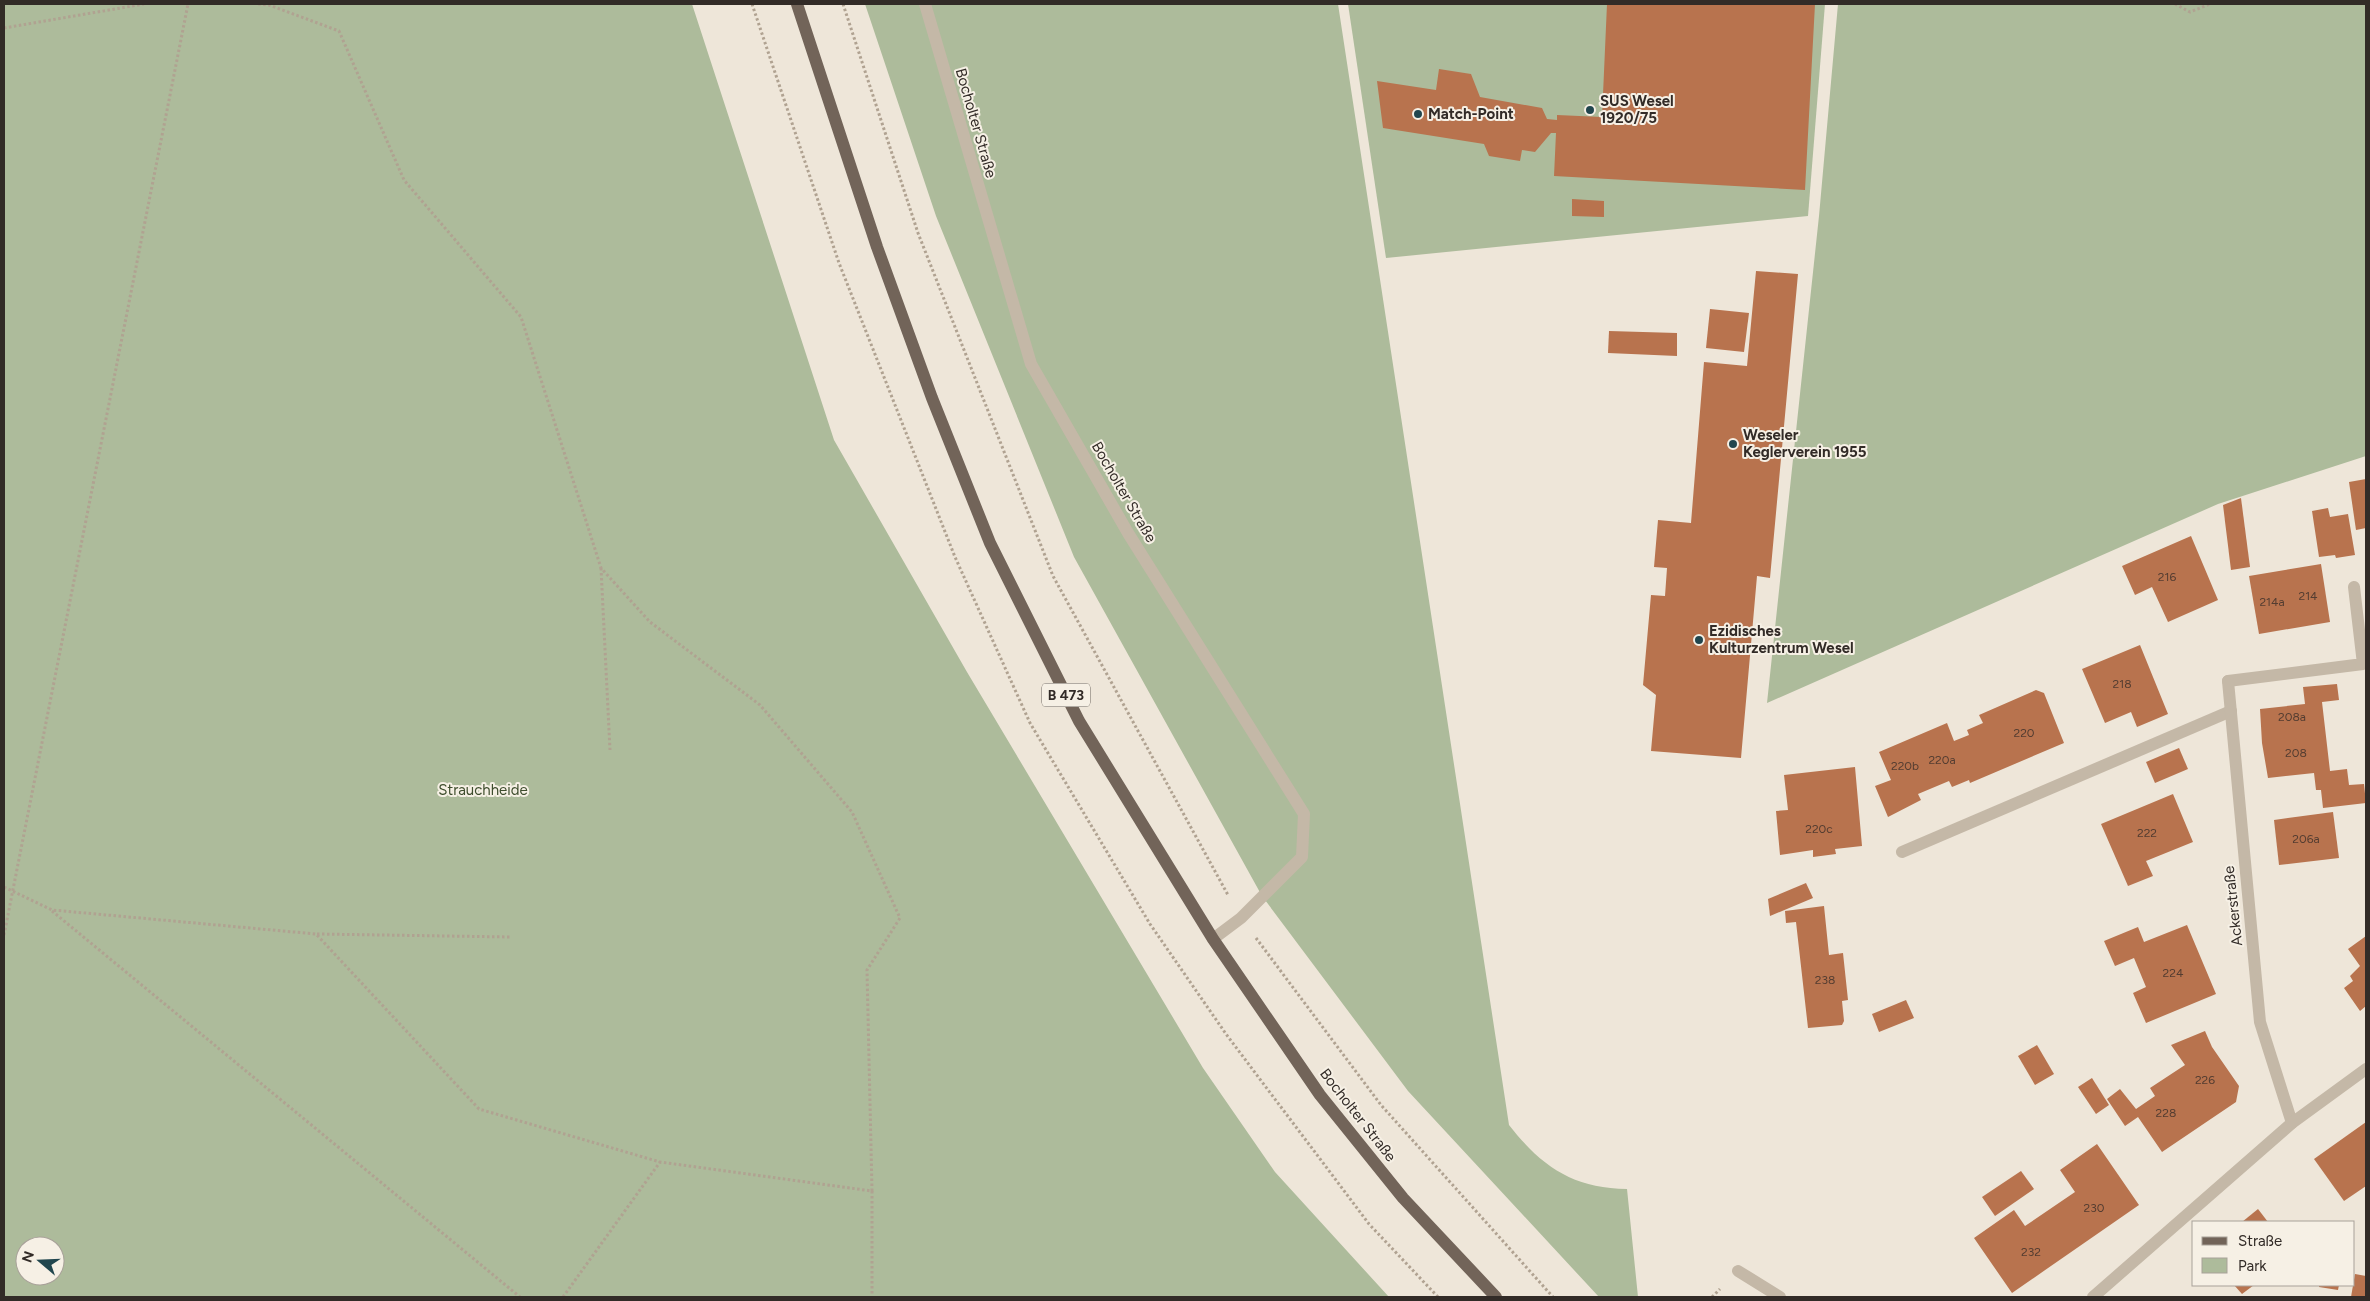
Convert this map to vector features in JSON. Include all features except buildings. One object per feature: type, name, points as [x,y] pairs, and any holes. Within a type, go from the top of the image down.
[{"type":"main road","name":"Bocholter Straße","points":[[797,4],[877,247],[932,398],[990,543],[1079,721],[1213,939],[1320,1095],[1403,1198],[1496,1297]]},
{"type":"street","name":"Bocholter Straße","points":[[925,4],[1030,364],[1128,533],[1304,814],[1302,857],[1241,918],[1213,939]]},
{"type":"street","name":"Ackerstraße","points":[[2292,1123],[2260,1022],[2228,681],[2363,664],[2354,588]]},
{"type":"street","points":[[1902,852],[2231,711]]},
{"type":"street","points":[[2093,1297],[2292,1123],[2366,1069]]},
{"type":"street","points":[[1738,1271],[1780,1297]]},
{"type":"path","points":[[4,28],[144,4]]},
{"type":"path","points":[[4,935],[188,4]]},
{"type":"path","points":[[258,4],[269,5],[339,31],[404,180],[521,317],[600,568],[610,750]]},
{"type":"path","points":[[843,4],[918,233],[1052,576],[1241,918],[1381,1105],[1553,1297]]},
{"type":"path","points":[[2175,4],[2190,12],[2210,4]]},
{"type":"path","points":[[600,568],[650,622],[760,704],[785,733],[852,812],[900,918],[867,970],[872,1191],[872,1297]]},
{"type":"path","points":[[4,887],[52,910],[520,1297]]},
{"type":"path","points":[[52,910],[316,934],[511,937]]},
{"type":"path","points":[[316,934],[479,1109],[660,1162],[872,1191]]},
{"type":"path","points":[[563,1297],[660,1162]]},
{"type":"green space","name":"Strauchheide","points":[[4,4],[692,4],[834,440],[967,672],[1203,1068],[1275,1172],[1389,1297],[4,1297]]},
{"type":"green space","points":[[865,4],[1338,4],[1509,1125],[1534,1153],[1560,1172],[1590,1184],[1608,1188],[1627,1189],[1638,1297],[1599,1297],[1408,1091],[1262,896],[1074,557],[936,216]]},
{"type":"green space","name":"SUS Wesel 1920/75","points":[[1348,4],[1825,4],[1808,216],[1386,258]]},
{"type":"green space","points":[[1838,4],[2366,4],[2366,456],[2218,504],[1767,703],[1819,216]]},
{"type":"place","name":"SUS Wesel 1920/75","points":[[1590,110]]},
{"type":"place","name":"Match-Point","points":[[1418,114]]},
{"type":"place","name":"Weseler Keglerverein 1955","points":[[1733,444]]},
{"type":"place","name":"Ezidisches Kulturzentrum Wesel","points":[[1699,640]]}]
